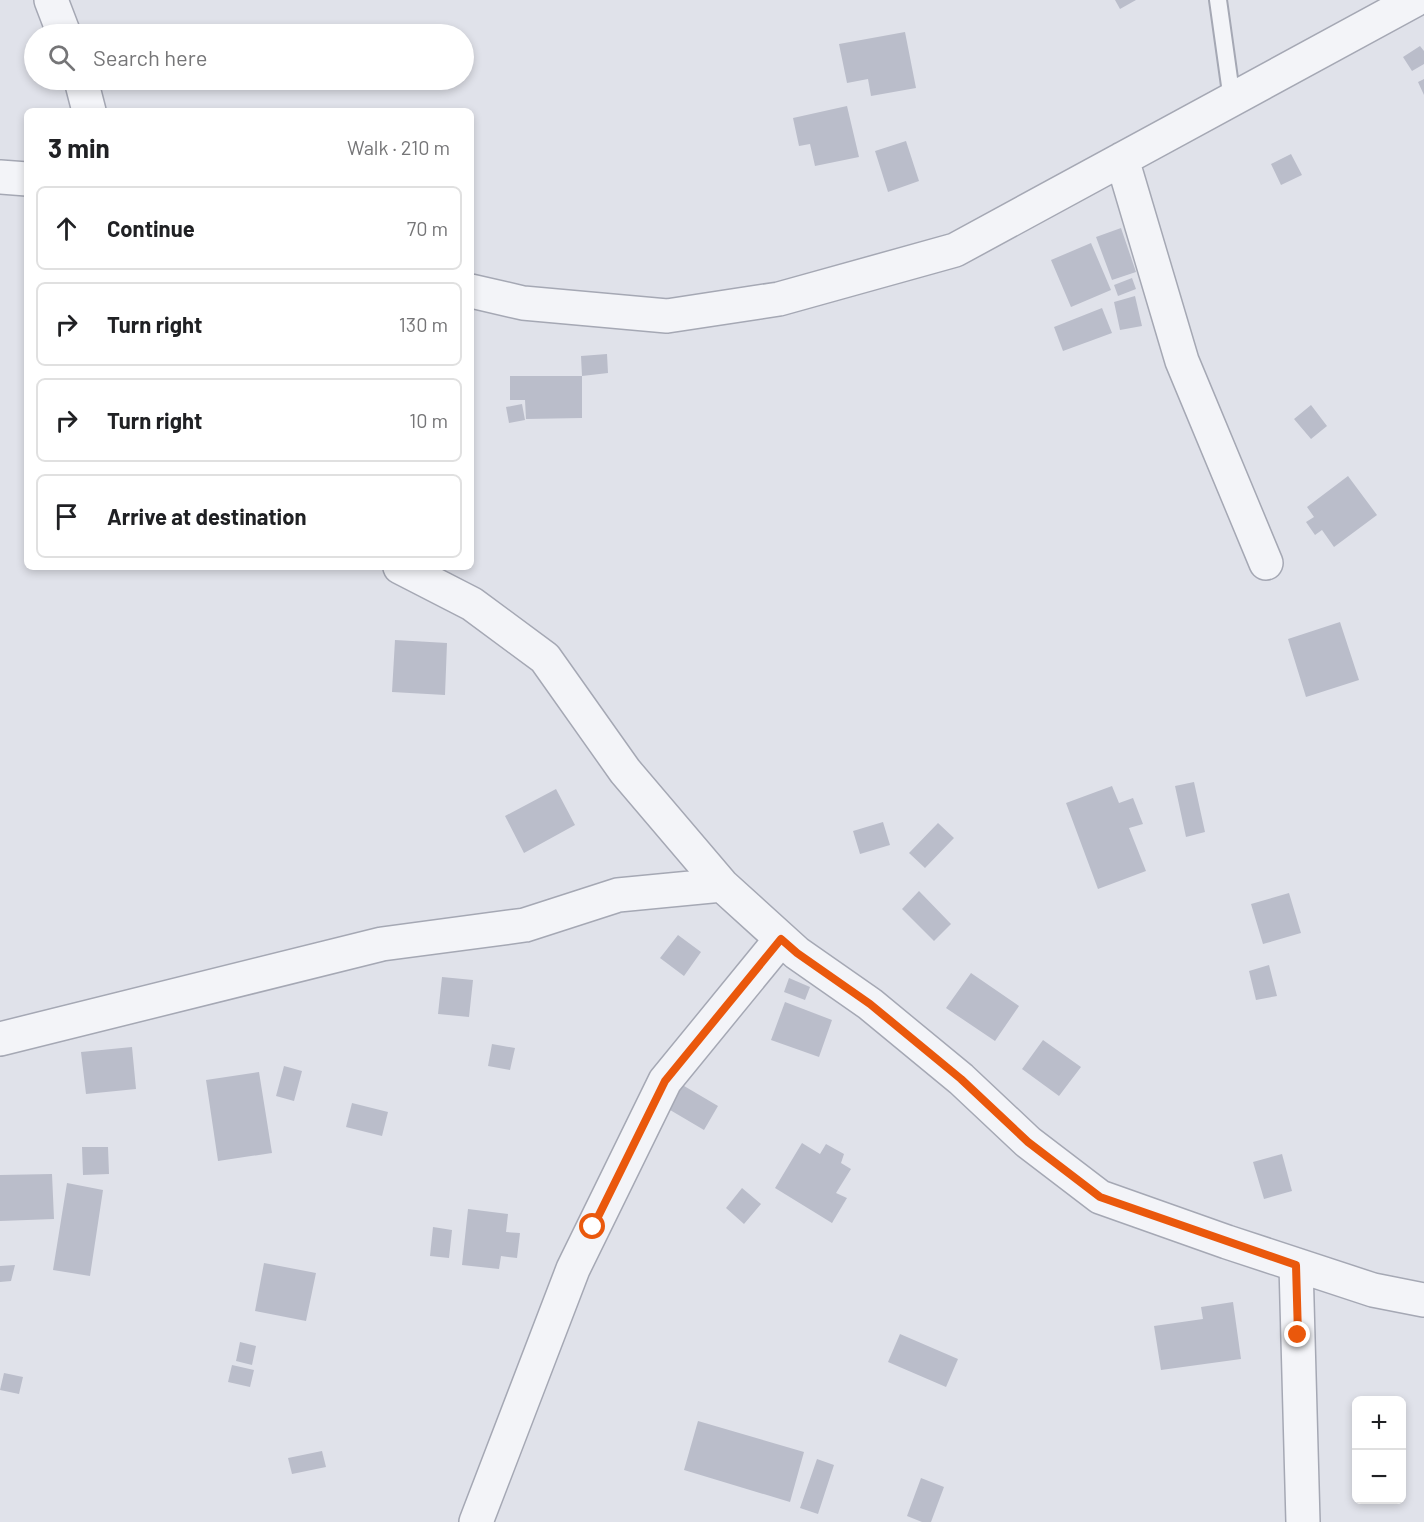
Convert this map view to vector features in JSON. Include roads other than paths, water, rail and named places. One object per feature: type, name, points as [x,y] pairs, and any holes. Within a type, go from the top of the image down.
[{"type":"street","points":[[51,0],[60,24]]},
{"type":"street","points":[[474,292],[523,303],[667,316],[779,299],[955,250],[1415,0]]},
{"type":"street","points":[[84,90],[88,108]]},
{"type":"street","points":[[1122,159],[1182,361],[1266,563]]},
{"type":"street","points":[[0,177],[24,179]]},
{"type":"street","points":[[406,570],[472,604],[545,658],[625,771],[722,885],[797,953],[870,1004],[961,1079],[1028,1142],[1100,1197],[1373,1290],[1424,1300]]},
{"type":"street","points":[[0,1038],[382,945],[525,925],[618,895],[722,885]]},
{"type":"street","points":[[476,1522],[573,1269],[665,1081],[781,939]]},
{"type":"street","points":[[1296,1265],[1303,1522]]},
{"type":"lane","points":[[1218,0],[1232,100]]}]
